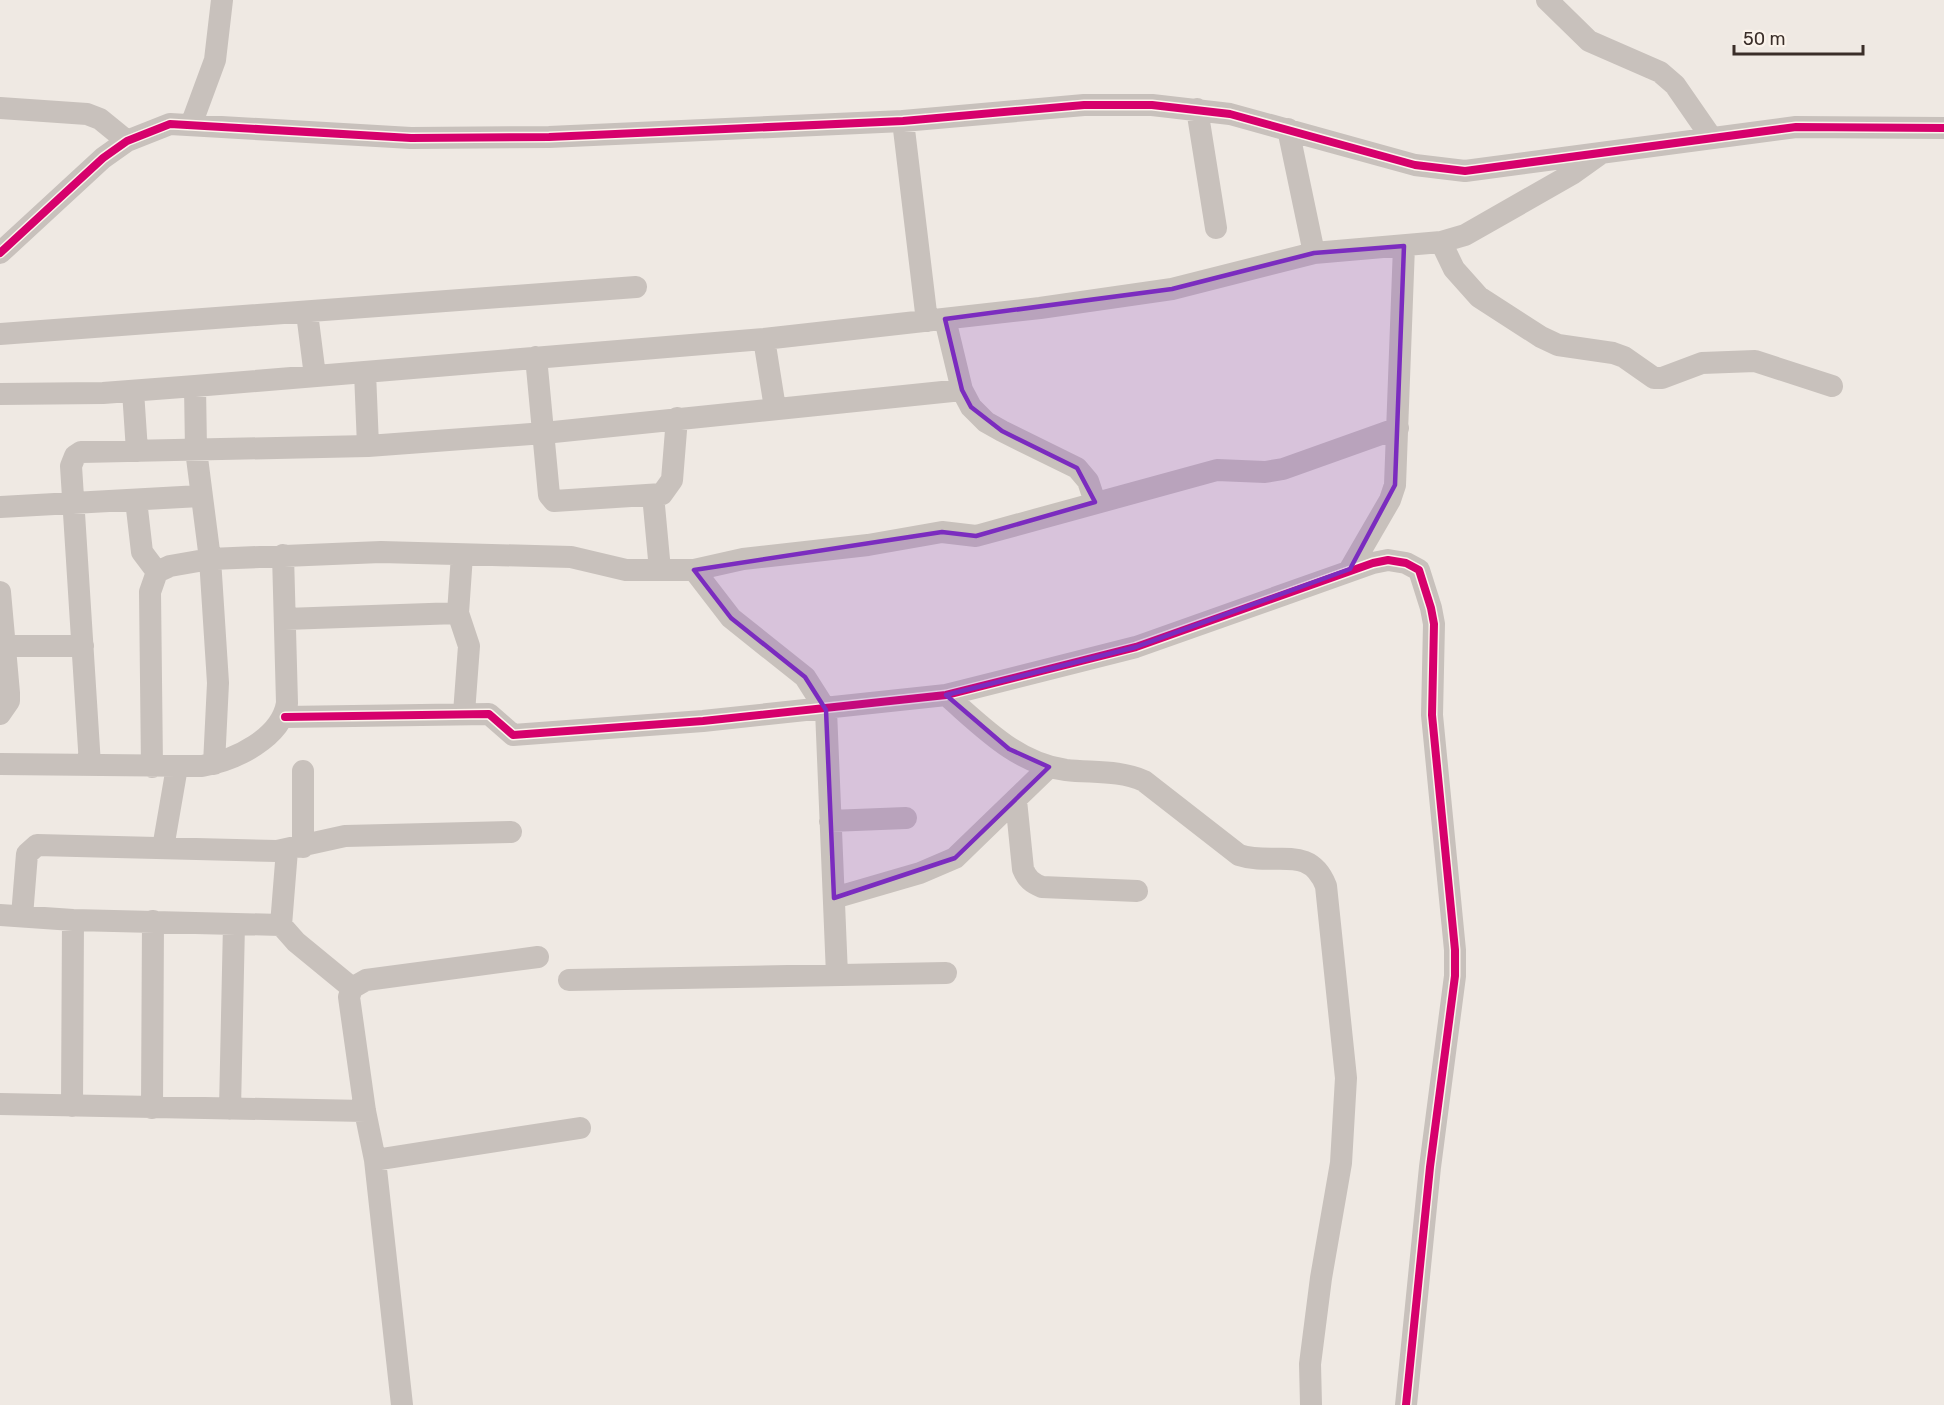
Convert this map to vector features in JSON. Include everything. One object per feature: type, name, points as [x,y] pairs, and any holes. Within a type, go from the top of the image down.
[{"type":"street","points":[[190,125],[215,60],[222,0]]},
{"type":"street","points":[[1547,0],[1589,41],[1660,72],[1675,85],[1711,137]]},
{"type":"street","points":[[0,253],[103,158],[127,141],[170,124],[411,138],[549,137],[903,121],[1084,105],[1197,109],[1288,129],[1439,169],[1466,171],[1796,127],[1944,128]]},
{"type":"street","points":[[0,108],[87,114],[100,119],[127,141]]},
{"type":"street","points":[[1197,109],[1216,228]]},
{"type":"street","points":[[903,121],[936,320],[962,390],[971,407],[986,422],[1077,468],[1088,481],[1095,502]]},
{"type":"street","points":[[1288,129],[1314,254]]},
{"type":"street","points":[[0,394],[195,387],[764,339],[936,320],[1172,289],[1314,254],[1441,242],[1486,225],[1572,174],[1603,152]]},
{"type":"street","points":[[1441,242],[1454,269],[1479,297],[1541,337],[1558,345],[1613,353],[1624,357],[1654,378],[1662,378],[1702,363],[1755,361],[1832,386]]},
{"type":"street","points":[[1350,569],[1390,500],[1395,485],[1404,246]]},
{"type":"street","points":[[0,334],[636,287]]},
{"type":"street","points":[[307,313],[315,376]]},
{"type":"street","points":[[764,339],[775,408]]},
{"type":"street","points":[[536,357],[549,495],[554,501],[662,494],[672,480],[677,418]]},
{"type":"street","points":[[365,372],[368,446]]},
{"type":"street","points":[[195,387],[196,450],[200,496],[210,559],[218,683],[214,764]]},
{"type":"street","points":[[90,765],[71,465],[75,456],[81,452],[368,446],[544,433],[962,390]]},
{"type":"street","points":[[133,391],[137,451]]},
{"type":"street","points":[[152,767],[150,592],[157,572],[170,566],[210,559],[381,552],[571,557],[616,569],[694,570],[743,559],[868,545],[942,532],[976,536],[1217,470],[1265,472],[1283,469],[1398,428]]},
{"type":"street","points":[[653,495],[660,570]]},
{"type":"street","points":[[0,507],[200,496]]},
{"type":"street","points":[[136,500],[142,552],[157,572]]},
{"type":"street","points":[[0,764],[177,767],[214,764],[266,738],[285,717],[288,703],[283,555]]},
{"type":"street","points":[[462,555],[458,613],[470,646],[464,713]]},
{"type":"street","points":[[285,717],[464,713],[495,716],[503,728],[513,735],[826,710],[945,695],[1136,647],[1350,569],[1389,561],[1413,566],[1423,577],[1434,624],[1432,715],[1454,931],[1455,976],[1430,1167],[1406,1405]]},
{"type":"street","points":[[694,570],[731,618],[805,677],[826,710],[837,975]]},
{"type":"street","points":[[0,592],[9,693],[9,701],[0,714]]},
{"type":"street","points":[[285,619],[458,613]]},
{"type":"street","points":[[5,646],[83,646]]},
{"type":"street","points":[[945,695],[1009,749],[1030,761],[1049,767],[1131,775],[1144,781],[1239,855],[1252,859],[1306,860],[1321,873],[1326,886],[1346,1078],[1341,1164],[1321,1278],[1310,1364],[1311,1405]]},
{"type":"street","points":[[163,848],[177,767]]},
{"type":"street","points":[[834,898],[920,873],[955,858],[1049,767]]},
{"type":"street","points":[[281,925],[295,848],[303,771]]},
{"type":"street","points":[[1016,800],[1023,868],[1026,877],[1034,884],[1137,891]]},
{"type":"street","points":[[830,821],[906,818]]},
{"type":"street","points":[[22,916],[27,855],[37,845],[295,848],[345,836],[510,832]]},
{"type":"street","points":[[0,915],[73,920],[281,925],[296,942],[352,988]]},
{"type":"street","points":[[72,1106],[73,920]]},
{"type":"street","points":[[152,1108],[153,921]]},
{"type":"street","points":[[230,1109],[234,924]]},
{"type":"street","points":[[402,1405],[375,1160],[364,1111],[349,997],[352,988],[366,980],[538,957]]},
{"type":"street","points":[[569,980],[946,973]]},
{"type":"street","points":[[0,1104],[364,1111]]},
{"type":"street","points":[[375,1160],[580,1128]]},
{"type":"highlighted area","points":[[1404,246],[1395,485],[1350,569],[1136,647],[946,695],[1009,749],[1049,767],[955,858],[834,898],[826,710],[805,677],[731,618],[694,570],[942,532],[976,536],[1095,502],[1077,468],[1002,431],[971,407],[962,390],[945,319],[1172,289],[1314,253]]},
{"type":"cycle path","points":[[0,253],[103,158],[127,141],[170,124],[411,138],[549,137],[903,121],[1084,105],[1152,105],[1230,114],[1415,165],[1465,171],[1796,127],[1944,128]]},
{"type":"cycle path","points":[[285,717],[489,714],[513,735],[703,721],[946,695],[1136,647],[1373,563],[1388,560],[1406,563],[1419,570],[1434,624],[1432,715],[1455,950],[1455,976],[1430,1167],[1406,1405]]}]
